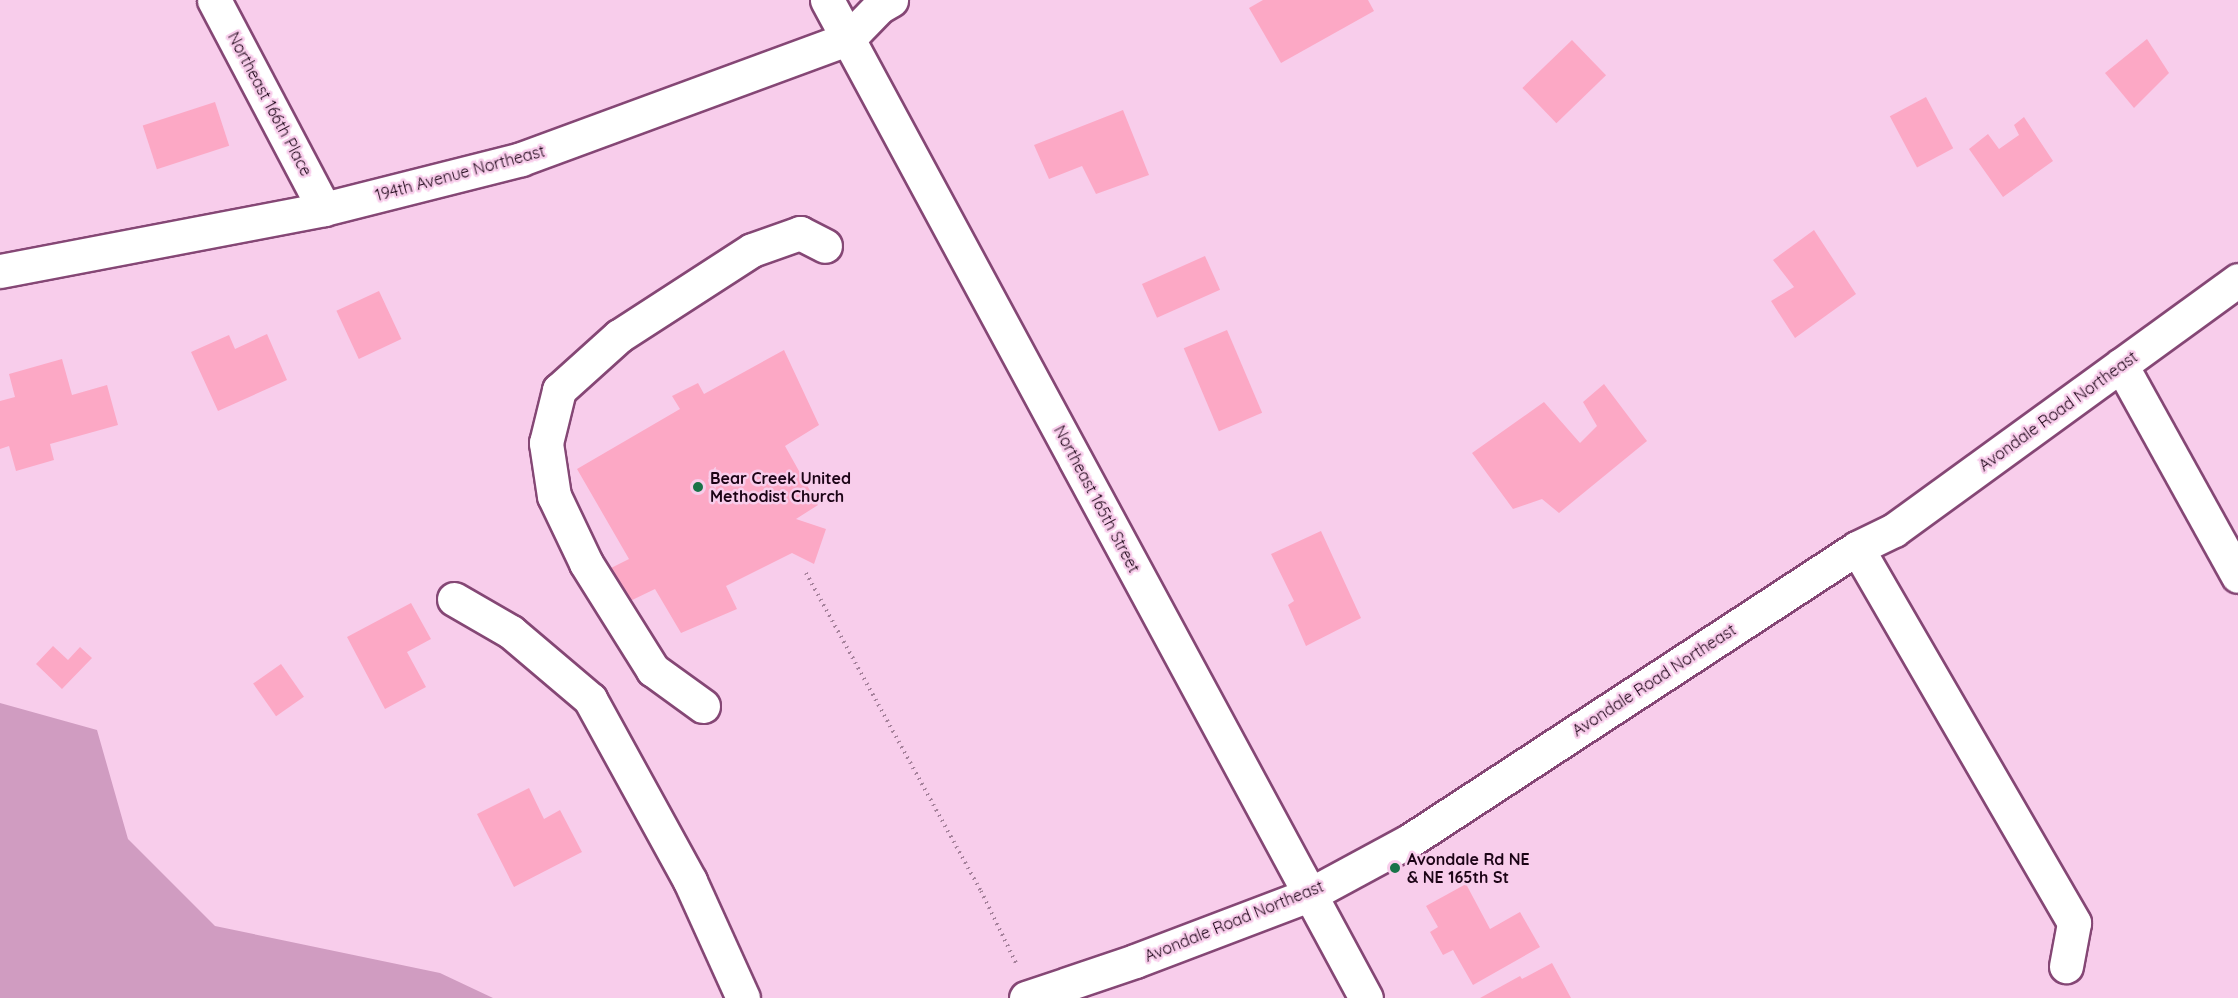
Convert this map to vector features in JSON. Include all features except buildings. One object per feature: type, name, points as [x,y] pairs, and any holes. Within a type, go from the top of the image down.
[{"type":"street","name":"Northeast 166th Place","points":[[214,0],[324,209]]},
{"type":"street","name":"Northeast 165th Street","points":[[827,0],[1366,998]]},
{"type":"street","name":"194th Avenue Northeast","points":[[0,272],[324,209],[521,159],[848,39],[879,7],[891,0]]},
{"type":"street","points":[[703,706],[653,670],[586,563],[554,496],[546,443],[559,390],[619,336],[752,250],[800,233],[825,246]]},
{"type":"street","name":"Avondale Road Northeast","points":[[1029,997],[1135,961],[1311,894],[1409,841],[1857,548],[1894,530],[2238,280]]},
{"type":"street","points":[[2121,365],[2238,576]]},
{"type":"street","points":[[1857,548],[2074,923],[2066,966]]},
{"type":"street","points":[[454,599],[512,632],[590,699],[690,881],[743,998]]},
{"type":"path","points":[[806,573],[981,891],[1029,997]]},
{"type":"shaded area","points":[[0,703],[97,730],[128,839],[215,926],[440,973],[493,998],[0,998]]},
{"type":"place","name":"Bear Creek United Methodist Church","points":[[698,487]]},
{"type":"place","name":"Avondale Rd NE & NE 165th St","points":[[1395,868]]}]
